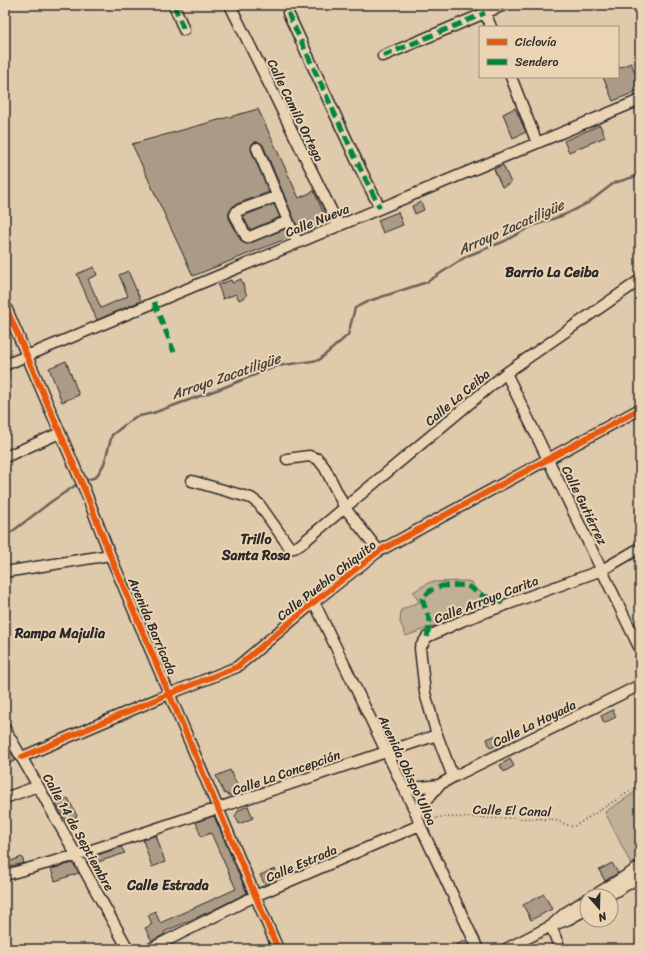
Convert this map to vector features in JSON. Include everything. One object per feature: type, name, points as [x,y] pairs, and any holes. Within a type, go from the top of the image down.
[{"type":"street","points":[[174,5],[184,30]]},
{"type":"street","name":"Calle Camilo Ortega","points":[[230,5],[338,226]]},
{"type":"street","points":[[383,56],[504,5]]},
{"type":"street","points":[[288,13],[380,208]]},
{"type":"street","points":[[485,13],[491,26]]},
{"type":"street","points":[[511,78],[537,143]]},
{"type":"street","name":"Calle Nueva","points":[[5,365],[640,100]]},
{"type":"street","points":[[257,148],[297,242]]},
{"type":"street","points":[[278,196],[237,211],[235,215],[247,238],[288,221]]},
{"type":"street","name":"Calle La Ceiba","points":[[192,481],[251,498],[260,504],[290,548],[294,548],[300,545],[346,508],[506,372],[640,280]]},
{"type":"street","name":"Avenida Barricada","points":[[5,305],[86,493],[110,555],[278,949]]},
{"type":"street","name":"Calle Gutiérrez","points":[[506,372],[640,649]]},
{"type":"street","name":"Calle Pueblo Chiquito","points":[[22,757],[237,667],[314,602],[379,551],[640,409]]},
{"type":"street","points":[[5,458],[60,433]]},
{"type":"street","points":[[287,459],[309,456],[318,459],[325,468],[346,508],[379,551]]},
{"type":"street","name":"Calle Arroyo Carita","points":[[453,777],[437,735],[425,693],[420,648],[427,637],[464,620],[602,570],[640,548]]},
{"type":"street","points":[[5,572],[110,555]]},
{"type":"street","name":"Avenida Obispo Ulloa","points":[[314,602],[405,789],[420,825],[478,949]]},
{"type":"street","name":"Calle La Hoyada","points":[[416,813],[439,785],[453,777],[640,685]]},
{"type":"street","name":"Calle 14 de Septiembre","points":[[5,729],[77,855],[128,949]]},
{"type":"street","name":"Calle La Concepción","points":[[5,875],[77,855],[437,735]]},
{"type":"street","name":"Calle La Hoyada","points":[[405,789],[439,785]]},
{"type":"street","points":[[5,798],[38,786]]},
{"type":"street","name":"Calle Estrada","points":[[150,949],[255,896],[420,825]]},
{"type":"street","points":[[619,888],[635,877],[640,867]]},
{"type":"street","points":[[611,888],[635,877]]},
{"type":"street","points":[[551,926],[565,913],[579,904]]},
{"type":"street","points":[[506,949],[579,913]]},
{"type":"street","points":[[551,926],[560,949]]},
{"type":"shaded area","points":[[430,582],[472,582],[475,589],[489,596],[492,602],[461,616],[406,636],[400,622],[401,610],[419,602],[413,592]]},
{"type":"shaded area","points":[[640,789],[640,859],[631,864],[605,812]]},
{"type":"building","points":[[631,63],[640,84],[640,90],[613,101],[603,78],[619,78],[619,68]]},
{"type":"building","points":[[515,108],[526,132],[513,138],[503,114]]},
{"type":"building","points":[[258,109],[299,198],[314,191],[327,221],[300,233],[263,145],[255,142],[252,144],[251,150],[269,192],[234,205],[229,212],[229,218],[241,241],[246,244],[285,229],[288,238],[193,276],[132,144]]},
{"type":"building","points":[[600,125],[605,137],[569,152],[564,141]]},
{"type":"building","points":[[503,165],[511,183],[502,187],[494,169]]},
{"type":"building","points":[[421,202],[424,210],[415,214],[412,206]]},
{"type":"building","points":[[274,204],[280,217],[250,230],[243,216]]},
{"type":"building","points":[[398,212],[403,225],[383,233],[378,220]]},
{"type":"building","points":[[94,267],[97,275],[88,279],[101,308],[128,296],[119,275],[128,271],[141,301],[97,320],[77,274]]},
{"type":"building","points":[[241,279],[247,296],[239,300],[236,294],[223,299],[218,285],[231,280],[232,283]]},
{"type":"building","points":[[66,361],[79,395],[62,402],[49,368]]},
{"type":"building","points":[[613,710],[616,717],[604,723],[601,716]]},
{"type":"building","points":[[499,734],[503,743],[490,748],[487,739]]},
{"type":"building","points":[[5,742],[16,760],[5,766]]},
{"type":"building","points":[[510,759],[514,766],[504,772],[500,765]]},
{"type":"building","points":[[230,770],[240,791],[231,796],[224,793],[216,776]]},
{"type":"building","points":[[68,798],[77,816],[66,821],[56,804]]},
{"type":"building","points":[[248,806],[253,818],[239,824],[235,816],[239,810]]},
{"type":"building","points":[[214,816],[247,893],[164,932],[165,934],[152,941],[145,928],[152,924],[148,915],[155,911],[160,923],[236,889],[211,833],[201,837],[196,822]]},
{"type":"building","points":[[156,835],[165,862],[152,867],[143,840]]},
{"type":"building","points":[[121,847],[125,853],[89,865],[86,859]]},
{"type":"building","points":[[22,857],[24,863],[5,868],[5,863]]},
{"type":"building","points":[[73,863],[79,873],[55,881],[51,869]]},
{"type":"building","points":[[612,863],[618,873],[605,881],[599,870]]},
{"type":"building","points":[[275,869],[280,878],[265,885],[260,875]]},
{"type":"building","points":[[544,894],[552,909],[531,920],[523,905]]},
{"type":"building","points":[[466,940],[471,949],[448,949]]},
{"type":"waterway","name":"Arroyo Zacatiligüe","points":[[84,481],[96,477],[104,464],[112,435],[135,417],[153,413],[225,387],[277,366],[319,360],[348,335],[355,308],[369,301],[427,282],[467,256],[505,241],[532,226],[564,215],[588,203],[614,183],[640,175]]},
{"type":"waterway","name":"Arroyo Zacatiligüe","points":[[5,537],[52,501],[79,483]]},
{"type":"marked path","points":[[174,5],[184,30]]},
{"type":"marked path","points":[[288,13],[380,208]]},
{"type":"marked path","points":[[383,56],[485,13]]},
{"type":"marked path","points":[[154,302],[174,352]]},
{"type":"marked path","points":[[427,637],[430,621],[422,599],[431,590],[442,586],[466,585],[483,596],[498,600],[505,605]]},
{"type":"cycle path","points":[[5,305],[86,493],[110,555],[278,949]]},
{"type":"cycle path","points":[[22,757],[169,694],[237,667],[314,602],[379,551],[640,409]]},
{"type":"district","name":"Barrio La Ceiba","points":[[552,272]]},
{"type":"district","name":"Trillo Santa Rosa","points":[[256,548]]},
{"type":"district","name":"Rampa Majulia","points":[[60,633]]},
{"type":"district","name":"Calle Estrada","points":[[168,885]]}]
